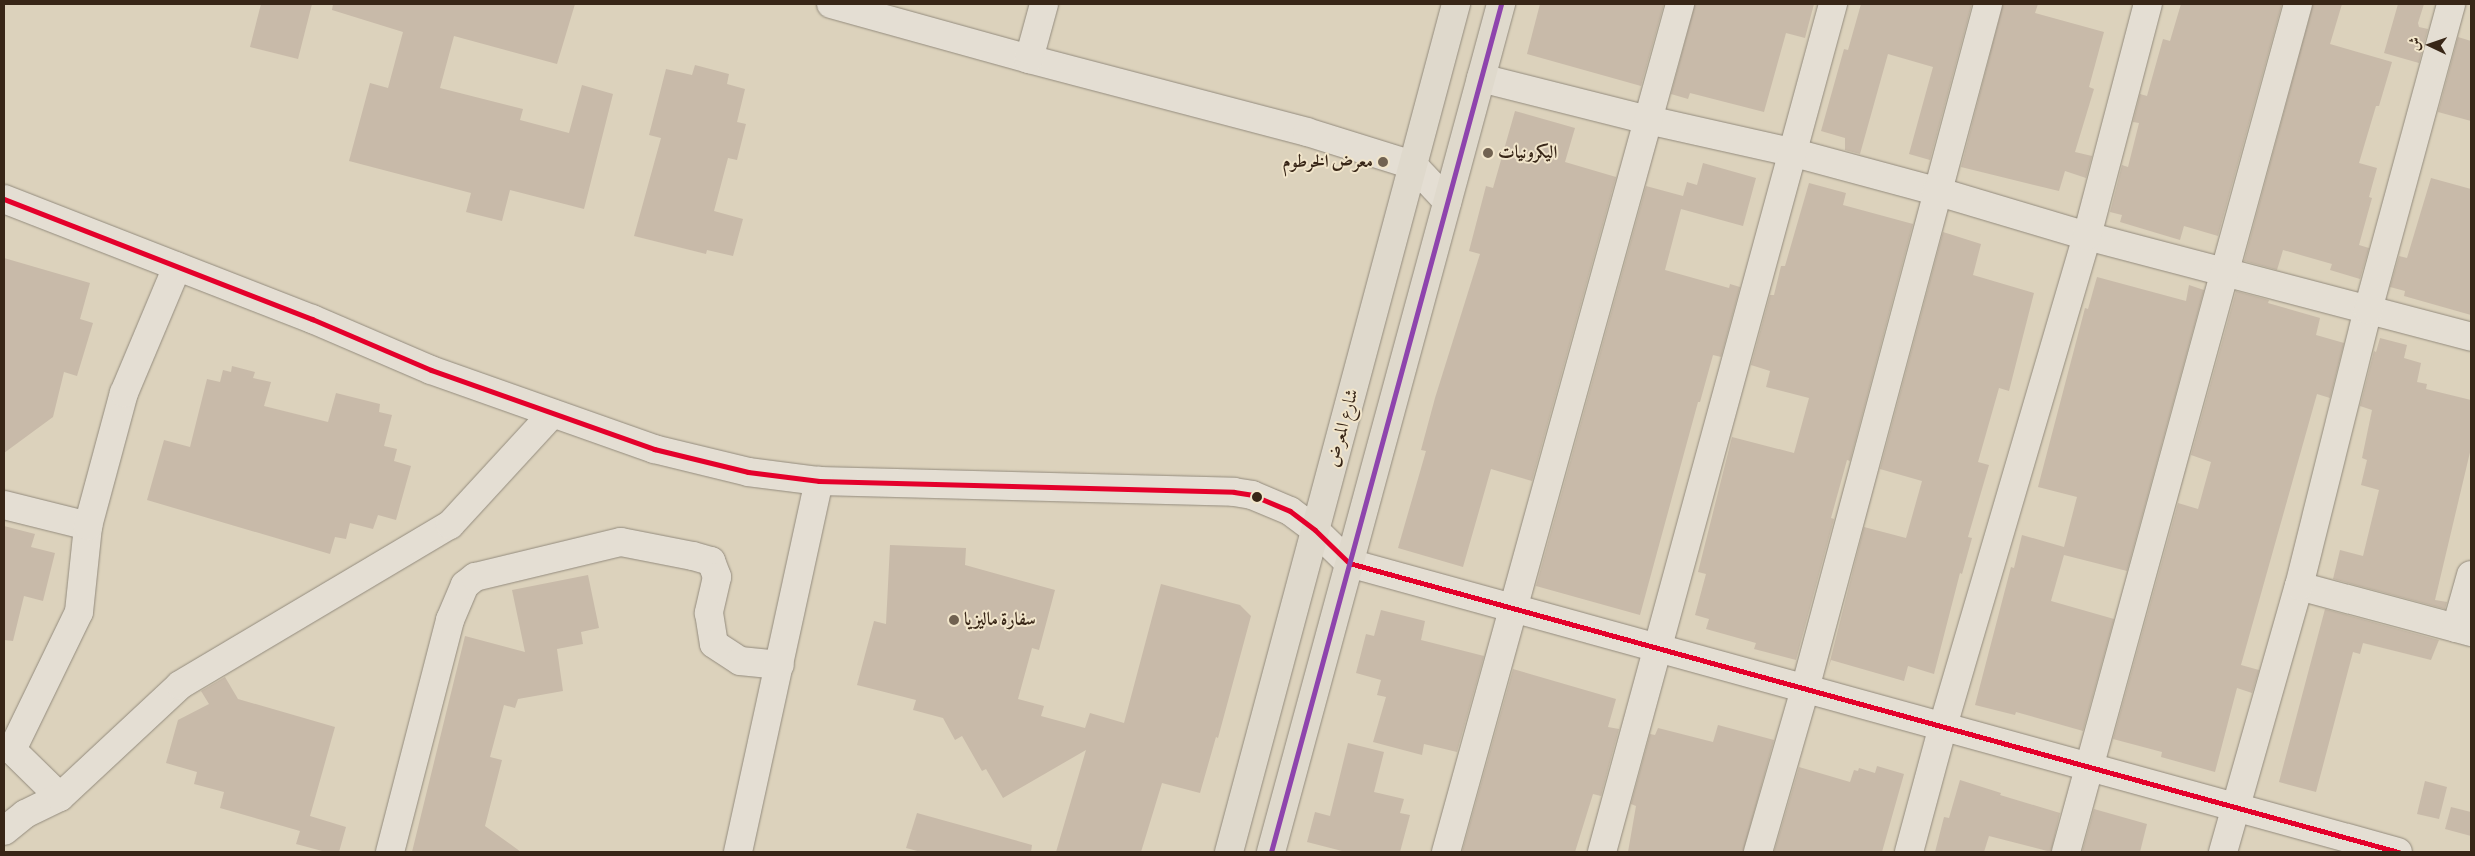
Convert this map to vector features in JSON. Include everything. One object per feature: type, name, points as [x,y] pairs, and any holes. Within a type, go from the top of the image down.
[{"type":"main road","name":"شارع المعرض","points":[[1229,852],[1456,4]]},
{"type":"main road","points":[[1271,852],[1501,4]]},
{"type":"main road","points":[[1446,41],[1484,66]]},
{"type":"street","points":[[832,4],[1029,59],[1307,132],[1413,165],[1447,201]]},
{"type":"street","points":[[1029,59],[1044,4]]},
{"type":"street","points":[[1446,852],[1680,4]]},
{"type":"street","points":[[1602,852],[1659,648],[1791,152],[1833,4]]},
{"type":"street","points":[[1758,852],[1805,689],[1936,191],[1988,4]]},
{"type":"street","points":[[1909,852],[1943,726],[2087,236],[2148,4]]},
{"type":"street","points":[[2066,852],[2298,4]]},
{"type":"street","points":[[2224,852],[2235,807],[2299,586],[2368,310],[2452,4]]},
{"type":"street","points":[[1484,66],[1648,120],[1791,152],[1936,191],[2087,236],[2471,337]]},
{"type":"street","points":[[4,199],[312,319],[431,370],[654,449],[748,472],[819,481],[1234,492],[1267,500],[1290,511],[1316,530],[1349,563],[2398,852]]},
{"type":"street","points":[[60,797],[8,748],[79,612],[88,526],[124,393],[177,267]]},
{"type":"street","points":[[4,831],[25,814],[60,797],[94,762],[180,685],[450,525],[552,414]]},
{"type":"street","points":[[738,852],[819,481]]},
{"type":"street","points":[[4,505],[88,526]]},
{"type":"street","points":[[390,852],[450,620],[465,585],[475,577],[621,542],[711,561],[717,577],[709,614],[714,644],[740,661],[780,665]]},
{"type":"street","points":[[2299,586],[2464,630],[2471,576]]},
{"type":"building","points":[[261,4],[312,4],[298,59],[250,47]]},
{"type":"building","points":[[333,4],[575,4],[557,64],[454,36],[440,88],[523,109],[520,120],[569,133],[582,85],[613,94],[584,209],[510,190],[502,221],[466,212],[471,193],[349,161],[370,83],[388,88],[403,32],[332,10]]},
{"type":"building","points":[[1540,4],[1664,4],[1641,86],[1527,54]]},
{"type":"building","points":[[1695,4],[1814,4],[1805,38],[1786,33],[1764,112],[1690,93],[1688,99],[1671,94]]},
{"type":"building","points":[[1861,4],[1972,4],[1930,160],[1909,154],[1933,67],[1888,54],[1860,154],[1845,150],[1845,138],[1821,131],[1844,49],[1848,50]]},
{"type":"building","points":[[2003,4],[2038,4],[2035,13],[2104,32],[2089,87],[2094,89],[2075,152],[2092,156],[2086,178],[2065,171],[2059,191],[1961,167]]},
{"type":"building","points":[[2181,4],[2282,4],[2218,236],[2184,226],[2180,240],[2120,222],[2122,215],[2110,212],[2122,165],[2128,167],[2139,123],[2133,122],[2140,94],[2147,96],[2163,39],[2170,41]]},
{"type":"building","points":[[2313,4],[2342,4],[2330,44],[2392,62],[2379,106],[2376,106],[2359,163],[2377,168],[2369,197],[2372,198],[2359,245],[2369,248],[2360,279],[2330,270],[2332,264],[2283,250],[2277,270],[2244,261]]},
{"type":"building","points":[[2398,4],[2424,4],[2418,23],[2419,27],[2428,29],[2419,63],[2384,53]]},
{"type":"building","points":[[2458,37],[2471,41],[2471,121],[2438,112]]},
{"type":"building","points":[[695,65],[729,74],[727,84],[745,89],[737,122],[746,124],[737,160],[728,158],[714,211],[743,219],[733,256],[707,250],[706,254],[634,236],[661,138],[649,135],[666,69],[692,75]]},
{"type":"building","points":[[1515,111],[1575,128],[1565,162],[1616,177],[1532,481],[1491,469],[1463,567],[1398,548],[1426,451],[1421,450],[1435,398],[1480,254],[1469,251],[1486,186],[1493,188]]},
{"type":"building","points":[[1703,163],[1756,178],[1743,226],[1681,209],[1665,270],[1729,288],[1730,284],[1740,287],[1721,357],[1713,355],[1700,402],[1698,402],[1640,615],[1536,586],[1646,186],[1683,196],[1687,182],[1697,185]]},
{"type":"building","points":[[2431,178],[2471,189],[2471,315],[2404,296],[2405,291],[2390,287],[2399,256],[2407,258]]},
{"type":"building","points":[[1809,183],[1846,193],[1843,205],[1913,224],[1850,461],[1847,460],[1831,518],[1834,519],[1796,660],[1754,649],[1756,643],[1706,629],[1709,619],[1695,615],[1706,574],[1698,572],[1732,437],[1794,453],[1809,398],[1766,387],[1770,371],[1751,365],[1770,295],[1774,295],[1781,266],[1785,266]]},
{"type":"building","points":[[1943,232],[1981,244],[1973,275],[2034,293],[2009,391],[1999,388],[1978,462],[1989,465],[1968,537],[1972,538],[1962,574],[1960,573],[1934,674],[1908,666],[1904,681],[1831,660],[1828,669],[1864,527],[1906,538],[1922,481],[1880,469]]},
{"type":"building","points":[[4,258],[90,283],[80,319],[93,323],[77,376],[64,372],[53,417],[4,453]]},
{"type":"building","points":[[2097,277],[2186,301],[2189,285],[2204,290],[2127,571],[2064,555],[2051,601],[2114,619],[2083,731],[2016,712],[2015,715],[1975,705],[2011,567],[2014,568],[2022,535],[2064,547],[2077,497],[2038,487],[2085,308],[2088,309]]},
{"type":"building","points":[[2236,291],[2269,300],[2268,303],[2320,318],[2316,335],[2344,343],[2330,398],[2317,394],[2241,665],[2259,670],[2252,693],[2237,688],[2215,772],[2161,757],[2162,752],[2113,739],[2178,503],[2198,509],[2211,462],[2191,455]]},
{"type":"building","points":[[2380,338],[2407,345],[2404,358],[2421,363],[2417,382],[2427,384],[2426,389],[2471,400],[2471,448],[2435,600],[2447,602],[2445,609],[2333,579],[2340,550],[2363,556],[2379,490],[2361,485],[2367,460],[2362,458],[2372,410],[2360,406],[2374,351],[2376,352]]},
{"type":"building","points":[[232,366],[255,372],[253,378],[271,382],[264,406],[328,422],[336,393],[380,404],[379,412],[392,415],[384,446],[397,449],[394,461],[411,466],[396,520],[378,515],[373,529],[350,523],[346,539],[335,537],[330,554],[147,500],[164,440],[190,447],[207,379],[220,382],[223,370],[231,372]]},
{"type":"building","points":[[4,526],[35,534],[31,547],[55,553],[43,601],[24,596],[13,641],[4,640]]},
{"type":"building","points":[[890,545],[966,548],[965,565],[1055,590],[1039,650],[1032,648],[1018,699],[1044,706],[1041,716],[1085,728],[1090,713],[1124,723],[1161,584],[1240,605],[1251,616],[1218,738],[1216,737],[1200,793],[1162,783],[1141,852],[1056,852],[1086,750],[1003,798],[986,769],[982,771],[962,736],[955,740],[943,718],[913,710],[916,700],[857,685],[874,621],[886,624]]},
{"type":"building","points":[[588,575],[599,628],[581,632],[583,644],[557,649],[563,691],[518,699],[515,708],[504,705],[490,757],[502,760],[485,826],[521,852],[412,852],[465,636],[525,652],[512,590]]},
{"type":"building","points":[[2325,609],[2439,640],[2431,660],[2363,643],[2360,654],[2353,652],[2316,792],[2279,782]]},
{"type":"building","points":[[1381,610],[1425,621],[1421,640],[1484,656],[1457,752],[1424,744],[1422,755],[1373,742],[1386,697],[1377,695],[1381,680],[1356,673],[1366,634],[1374,636]]},
{"type":"building","points":[[1513,669],[1616,699],[1608,727],[1619,729],[1601,796],[1593,794],[1575,852],[1462,852]]},
{"type":"building","points":[[225,677],[238,699],[335,727],[310,816],[346,827],[339,852],[326,852],[296,844],[300,831],[220,808],[224,792],[194,784],[197,772],[166,763],[178,720],[209,704],[201,691]]},
{"type":"building","points":[[1718,725],[1774,740],[1743,852],[1628,852],[1636,806],[1631,804],[1650,734],[1655,735],[1658,728],[1713,742]]},
{"type":"building","points":[[1348,743],[1384,752],[1374,792],[1404,799],[1400,813],[1410,815],[1400,852],[1346,852],[1307,842],[1315,812],[1330,816]]},
{"type":"building","points":[[1877,766],[1904,774],[1882,852],[1774,852],[1799,767],[1850,782],[1854,770],[1858,771],[1859,768],[1875,773]]},
{"type":"building","points":[[1960,780],[2001,793],[2000,795],[2060,813],[2051,852],[1989,836],[1984,852],[1935,852],[1944,817],[1949,818]]},
{"type":"building","points":[[2425,781],[2447,787],[2439,819],[2417,814]]},
{"type":"building","points":[[2451,807],[2471,812],[2471,836],[2445,829]]},
{"type":"building","points":[[2094,809],[2147,824],[2140,852],[2082,852]]},
{"type":"building","points":[[917,813],[1032,845],[1031,852],[921,852],[906,848]]},
{"type":"transit line","points":[[1271,852],[1501,4]]},
{"type":"transit line","points":[[4,199],[312,319],[431,370],[654,449],[748,472],[819,481],[1234,492],[1252,495],[1290,511],[1315,530],[1349,563],[2398,852]]},
{"type":"place","name":"اليكرونيات","points":[[1488,153]]},
{"type":"place","name":"معرض الخرطوم","points":[[1383,162]]},
{"type":"place","name":"سفارة ماليزيا","points":[[954,620]]}]
